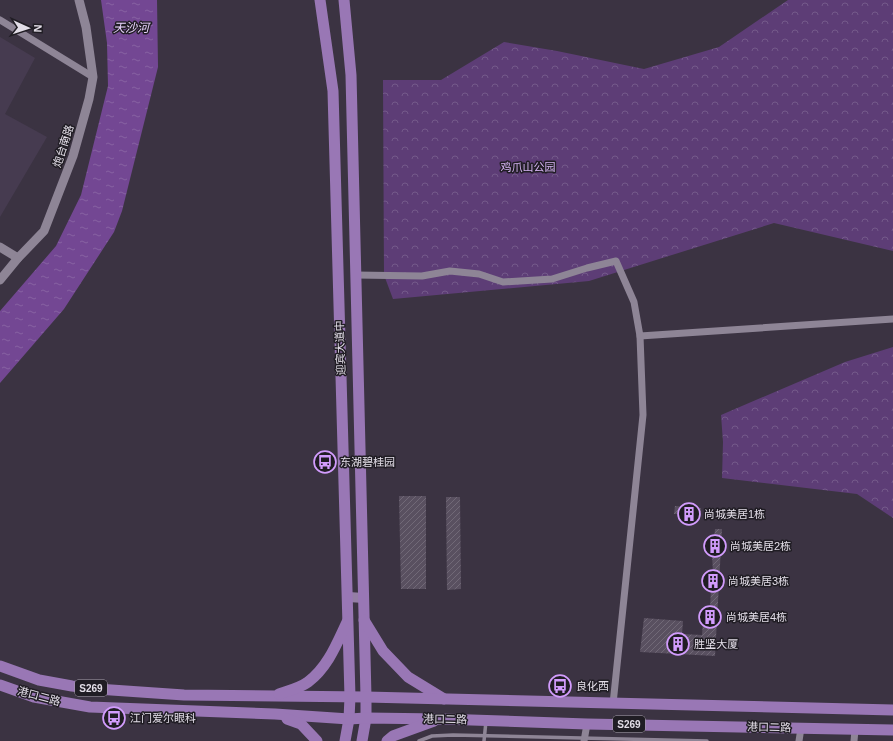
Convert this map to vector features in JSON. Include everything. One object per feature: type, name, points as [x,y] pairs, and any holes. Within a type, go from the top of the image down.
[{"type":"main road","name":"迎宾大道中","points":[[320,0],[333,91],[350,697],[349,719],[345,741]]},
{"type":"main road","name":"迎宾大道中","points":[[344,0],[351,75],[364,598],[366,718],[362,741]]},
{"type":"main road","points":[[348,597],[364,598]]},
{"type":"main road","points":[[274,696],[307,683],[333,653],[348,619]]},
{"type":"main road","points":[[364,619],[383,651],[408,677],[445,699]]},
{"type":"main road","name":"港口二路","points":[[0,666],[39,680],[72,686],[184,695],[366,697],[893,710]]},
{"type":"main road","name":"港口二路","points":[[0,684],[34,697],[90,707],[275,714],[349,719],[441,719],[587,724],[893,730]]},
{"type":"main road","points":[[184,695],[184,711]]},
{"type":"main road","points":[[488,720],[490,701]]},
{"type":"main road","points":[[275,714],[301,724],[317,741]]},
{"type":"main road","points":[[387,741],[393,736],[441,719]]},
{"type":"street","name":"炮台南路","points":[[0,280],[18,258],[44,231],[73,156],[89,99],[93,77],[86,27],[79,0]]},
{"type":"street","points":[[0,20],[93,77]]},
{"type":"street","points":[[0,247],[18,258]]},
{"type":"street","points":[[356,275],[422,276],[450,271],[479,274],[503,282],[552,279],[616,261],[634,302],[640,336],[643,415],[613,704]]},
{"type":"street","points":[[640,336],[893,319]]},
{"type":"street","points":[[584,740],[587,724]]},
{"type":"street","points":[[799,741],[801,728]]},
{"type":"street","points":[[854,741],[855,730]]},
{"type":"lane","points":[[484,741],[488,720]]},
{"type":"lane","points":[[420,741],[432,736],[453,735],[584,740],[707,741]]},
{"type":"shaded area","points":[[0,37],[35,58],[5,114],[47,137],[0,217]]},
{"type":"green space","name":"鸡爪山公园","points":[[788,0],[893,0],[893,251],[774,223],[589,281],[393,299],[384,275],[383,80],[441,80],[504,42],[644,69],[719,47]]},
{"type":"green space","points":[[893,347],[893,518],[857,494],[722,478],[723,442],[721,415],[845,362]]},
{"type":"water","name":"天沙河","points":[[101,0],[157,0],[158,67],[122,211],[114,232],[64,309],[0,383],[0,311],[56,246],[81,195],[108,86],[107,43]]},
{"type":"building","points":[[399,496],[426,496],[426,589],[401,589]]},
{"type":"building","points":[[446,497],[460,497],[461,589],[447,590]]},
{"type":"building","name":"尚城美居1栋","points":[[675,506],[701,508],[700,516],[693,516],[692,522],[680,521],[681,514],[674,514]]},
{"type":"building","name":"胜坚大厦","points":[[715,529],[722,529],[715,656],[640,652],[644,618],[683,621],[682,634],[702,635],[704,608],[710,608],[711,589],[706,588],[707,574],[713,573],[712,554],[708,553],[709,539],[714,539]]},
{"type":"place","name":"东湖碧桂园","points":[[325,462]]},
{"type":"place","name":"尚城美居1栋","points":[[689,514]]},
{"type":"place","name":"尚城美居2栋","points":[[715,546]]},
{"type":"place","name":"尚城美居3栋","points":[[713,581]]},
{"type":"place","name":"尚城美居4栋","points":[[710,617]]},
{"type":"place","name":"胜坚大厦","points":[[678,644]]},
{"type":"place","name":"良化西","points":[[560,686]]},
{"type":"place","name":"江门爱尔眼科","points":[[114,718]]}]
